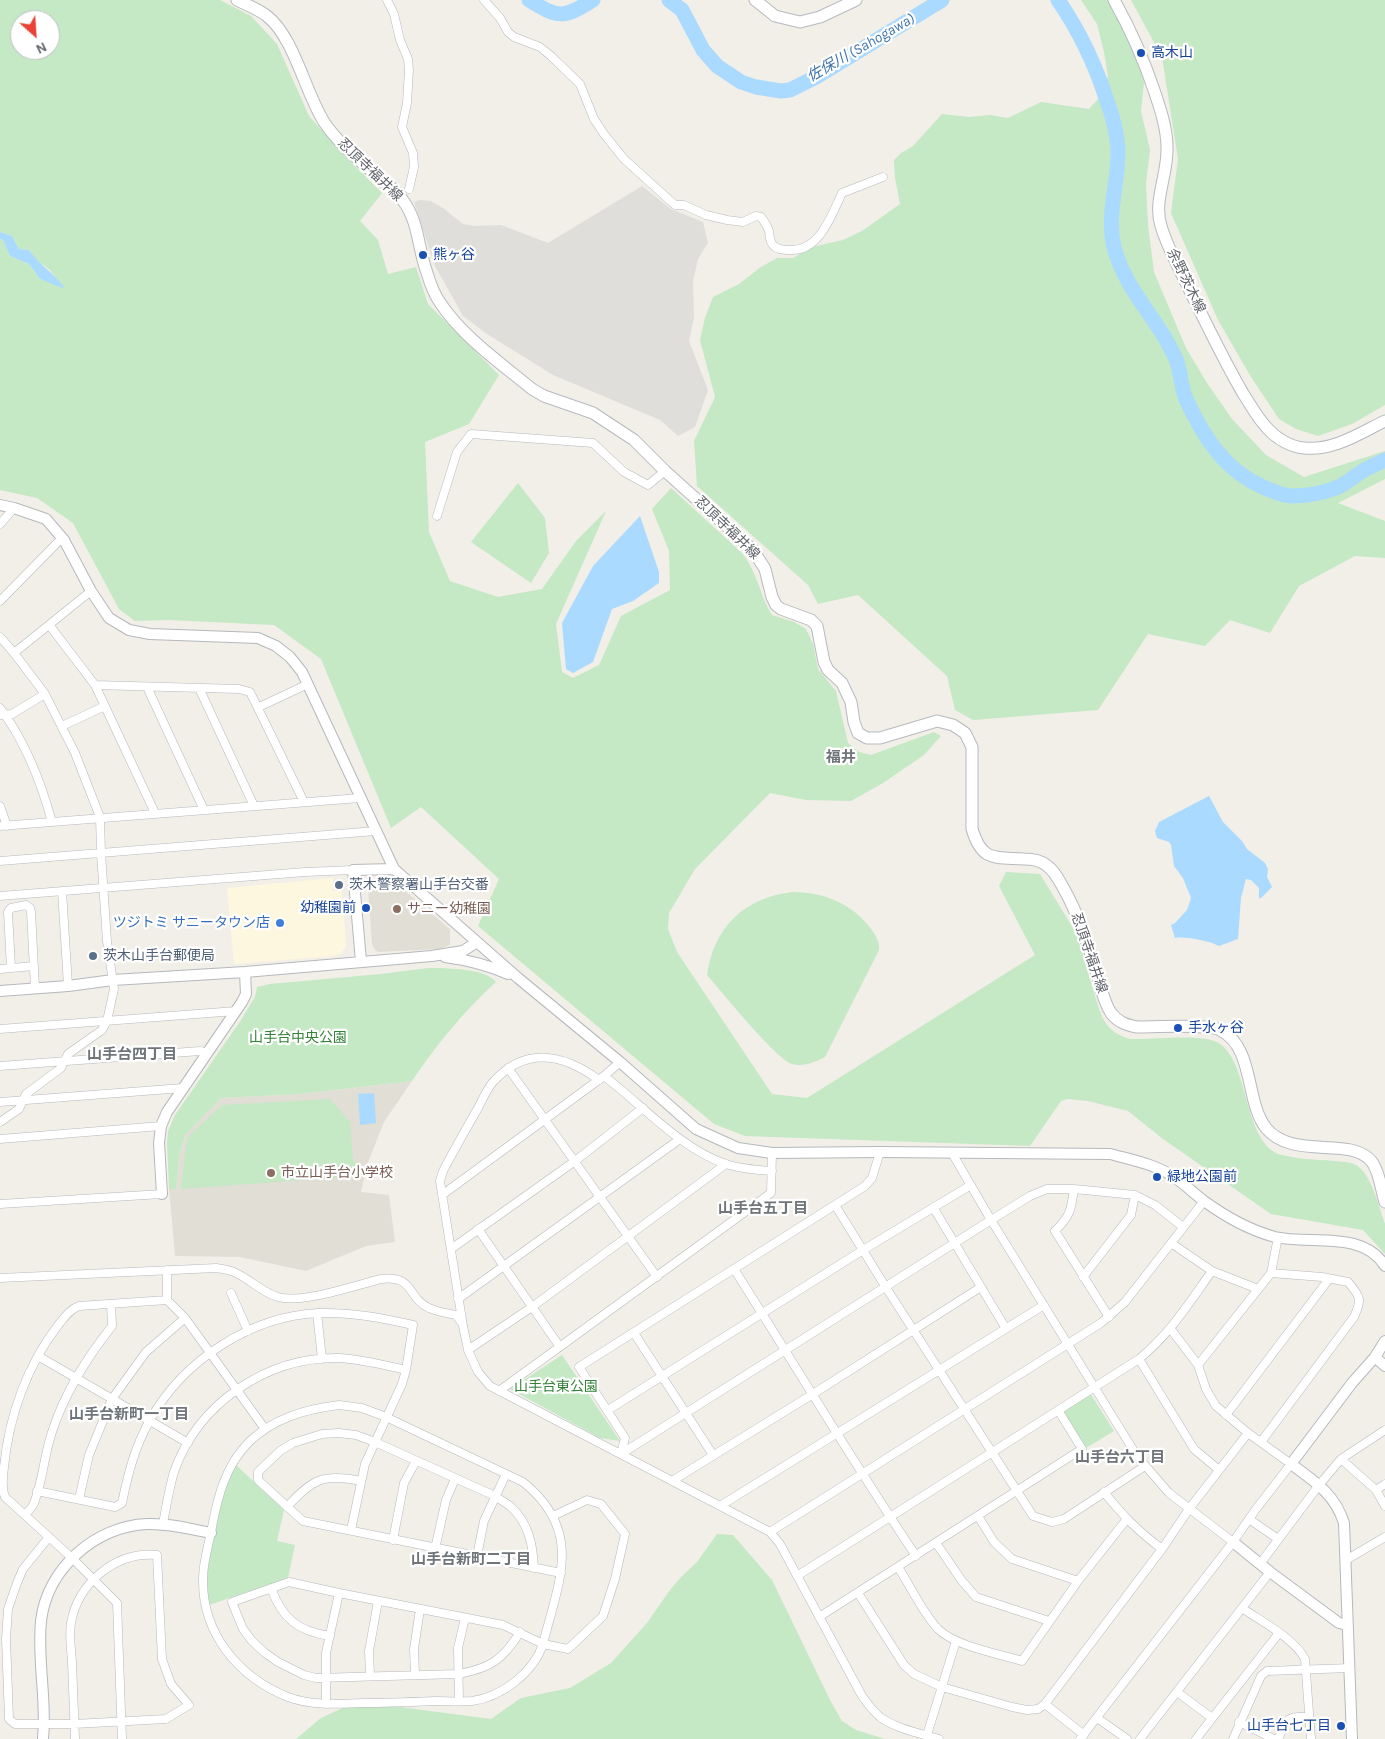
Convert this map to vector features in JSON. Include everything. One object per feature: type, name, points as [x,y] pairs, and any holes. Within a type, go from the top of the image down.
[{"type":"main road","name":"忍頂寺福井線","points":[[237,0],[253,7],[268,17],[278,27],[290,47],[318,112],[329,129],[363,164],[399,194],[406,204],[414,220],[426,272],[440,304],[463,330],[532,389],[544,396],[593,413],[634,440],[665,471],[712,511],[760,559],[776,605],[781,609],[811,620],[817,626],[824,662],[828,670],[842,683],[852,702],[854,722],[858,733],[867,738],[880,738],[937,721],[953,725],[965,733],[972,747],[972,829],[975,840],[981,850],[992,857],[1034,860],[1045,864],[1054,872],[1084,930],[1107,1004],[1117,1020],[1128,1026],[1137,1027],[1202,1027],[1219,1029],[1228,1035],[1238,1045],[1260,1116],[1266,1128],[1276,1136],[1298,1146],[1348,1150],[1362,1154],[1371,1162],[1377,1173],[1385,1202]]},
{"type":"main road","points":[[755,0],[775,16],[800,22],[820,17],[856,0]]},
{"type":"main road","name":"余野茨木線","points":[[1114,0],[1141,53],[1166,131],[1166,166],[1158,207],[1160,225],[1232,374],[1257,416],[1269,430],[1284,442],[1303,448],[1320,448],[1340,444],[1385,421]]},
{"type":"street","points":[[387,0],[394,14],[400,40],[408,59],[407,103],[402,127],[413,153],[414,167],[410,189]]},
{"type":"street","points":[[484,0],[500,18],[508,32],[514,37],[540,48],[580,84],[594,119],[604,134],[629,164],[674,205],[684,205],[706,215],[727,220],[743,222],[756,216],[761,217],[769,231],[770,241],[774,247],[782,250],[795,250],[815,240],[821,233],[842,193],[884,177]]},
{"type":"street","points":[[437,516],[457,452],[471,434],[593,443],[624,472],[648,485],[665,471]]},
{"type":"street","points":[[0,505],[46,518],[62,538],[109,618],[129,630],[150,634],[258,638],[276,646],[290,656],[308,684],[394,869],[518,978],[620,1062],[696,1129],[738,1148],[772,1153],[1110,1154],[1164,1171],[1235,1222],[1256,1231],[1278,1237],[1342,1242],[1364,1248],[1381,1259],[1385,1266]]},
{"type":"street","points":[[0,524],[14,508]]},
{"type":"street","points":[[0,601],[62,538]]},
{"type":"street","points":[[14,653],[92,591]]},
{"type":"street","points":[[50,626],[95,685],[155,813]]},
{"type":"street","points":[[0,637],[45,694],[75,753],[100,817],[100,853],[107,941],[114,989],[107,1021],[102,1030],[68,1054],[61,1068],[26,1094],[19,1109],[0,1122]]},
{"type":"street","points":[[259,707],[308,684]]},
{"type":"street","points":[[95,685],[239,689],[250,692],[304,802]]},
{"type":"street","points":[[147,687],[204,810]]},
{"type":"street","points":[[199,688],[254,806]]},
{"type":"street","points":[[2,712],[12,714],[45,694]]},
{"type":"street","points":[[62,726],[105,706]]},
{"type":"street","points":[[2,712],[36,773],[52,822]]},
{"type":"street","points":[[0,806],[4,826],[360,798]]},
{"type":"street","points":[[0,861],[376,831]]},
{"type":"street","points":[[0,896],[305,872],[394,869]]},
{"type":"street","points":[[353,870],[360,961]]},
{"type":"street","points":[[62,891],[68,986]]},
{"type":"street","points":[[11,968],[8,912],[11,908],[26,905],[30,908],[31,912],[35,988]]},
{"type":"street","points":[[0,991],[68,986],[113,980],[245,972],[432,956],[464,951],[477,942]]},
{"type":"street","points":[[432,956],[489,965],[518,978]]},
{"type":"street","points":[[0,969],[34,966]]},
{"type":"street","points":[[0,1204],[162,1194],[159,1143],[161,1126],[167,1112],[208,1054],[246,994],[245,972]]},
{"type":"street","points":[[0,1029],[236,1011]]},
{"type":"street","points":[[0,1066],[200,1051],[208,1054]]},
{"type":"street","points":[[772,1171],[753,1170],[726,1164],[708,1156],[680,1139],[643,1108],[602,1078],[555,1058],[527,1058],[508,1068],[493,1082],[443,1171],[440,1181],[458,1299],[468,1350],[478,1372],[490,1386],[770,1532],[780,1544],[862,1696],[882,1718],[904,1728],[939,1739]]},
{"type":"street","points":[[442,1195],[545,1121],[620,1062]]},
{"type":"street","points":[[508,1068],[602,1197],[657,1277]]},
{"type":"street","points":[[0,1102],[183,1088]]},
{"type":"street","points":[[451,1248],[574,1161],[643,1108]]},
{"type":"street","points":[[0,1139],[161,1126]]},
{"type":"street","points":[[458,1299],[680,1139]]},
{"type":"street","points":[[621,1454],[625,1438],[579,1367],[865,1186],[872,1178],[880,1152]]},
{"type":"street","points":[[499,1391],[771,1193],[772,1153]]},
{"type":"street","points":[[952,1153],[991,1220],[1145,1466],[1169,1493],[1189,1509],[1338,1623],[1347,1625]]},
{"type":"street","points":[[468,1350],[532,1307],[726,1164]]},
{"type":"street","points":[[608,1410],[932,1207],[971,1185]]},
{"type":"street","points":[[621,1454],[954,1243],[1030,1196],[1047,1189],[1074,1189],[1135,1195],[1155,1205],[1183,1227]]},
{"type":"street","points":[[1074,1189],[1071,1210],[1065,1221],[1055,1231],[1109,1317]]},
{"type":"street","points":[[1083,1277],[1131,1215],[1135,1195]]},
{"type":"street","points":[[770,1532],[1070,1345],[1109,1317],[1125,1302],[1204,1201]]},
{"type":"street","points":[[835,1205],[1033,1516],[1052,1522],[1064,1519],[1145,1466]]},
{"type":"street","points":[[932,1207],[1005,1327]]},
{"type":"street","points":[[478,1229],[560,1347]]},
{"type":"street","points":[[1198,1365],[1270,1273],[1278,1237]]},
{"type":"street","points":[[1171,1243],[1212,1270],[1258,1289]]},
{"type":"street","points":[[0,1278],[216,1268],[237,1273],[263,1290],[278,1297],[290,1299],[392,1278],[410,1288],[428,1308],[456,1315],[463,1326]]},
{"type":"street","points":[[734,1269],[861,1474],[916,1556]]},
{"type":"street","points":[[167,1270],[167,1300],[185,1318],[264,1429]]},
{"type":"street","points":[[797,1576],[1139,1359],[1157,1345],[1212,1270]]},
{"type":"street","points":[[1261,1442],[1354,1317],[1360,1305],[1358,1293],[1348,1282],[1270,1273]]},
{"type":"street","points":[[1226,1415],[1329,1279]]},
{"type":"street","points":[[672,1481],[914,1331],[981,1287]]},
{"type":"street","points":[[231,1293],[248,1331]]},
{"type":"street","points":[[122,1739],[117,1603],[72,1558],[4,1497],[2,1490],[6,1448],[17,1402],[38,1356],[72,1309],[78,1306],[167,1300]]},
{"type":"street","points":[[25,1515],[34,1504],[51,1434],[62,1404],[93,1350],[112,1326],[111,1304]]},
{"type":"street","points":[[720,1506],[1005,1327],[1044,1305]]},
{"type":"street","points":[[317,1313],[322,1359]]},
{"type":"street","points":[[37,1491],[115,1507],[122,1502],[131,1465],[149,1421],[165,1397],[210,1352],[248,1331],[295,1316],[317,1313],[345,1313],[378,1317],[413,1325],[402,1384],[365,1464],[351,1530]]},
{"type":"street","points":[[79,1499],[89,1455],[112,1399],[146,1352],[185,1318]]},
{"type":"street","points":[[1170,1328],[1198,1365],[1206,1389],[1216,1406],[1248,1433],[1319,1484],[1328,1492],[1340,1509],[1344,1522],[1346,1560],[1352,1739]]},
{"type":"street","points":[[634,1333],[713,1455]]},
{"type":"street","points":[[1045,1704],[1082,1737],[1234,1542],[1249,1519],[1352,1383],[1375,1357],[1385,1341]]},
{"type":"street","points":[[38,1356],[188,1443]]},
{"type":"street","points":[[1375,1357],[1385,1366]]},
{"type":"street","points":[[163,1524],[175,1471],[188,1443],[207,1418],[236,1389],[283,1366],[322,1359],[340,1358],[406,1370]]},
{"type":"street","points":[[1139,1359],[1194,1449],[1219,1470]]},
{"type":"street","points":[[339,1405],[362,1408],[386,1417],[523,1482],[533,1490],[553,1516],[557,1525],[563,1555],[561,1573],[544,1644],[529,1668],[510,1685],[484,1698],[472,1701],[326,1704],[300,1701],[288,1697],[249,1675],[238,1665],[218,1640],[206,1609],[202,1577],[221,1486],[229,1469],[249,1442],[264,1429],[283,1418],[313,1408],[339,1405]]},
{"type":"street","points":[[819,1617],[1082,1449],[1058,1410]]},
{"type":"street","points":[[1260,1564],[1319,1484],[1341,1459],[1385,1430]]},
{"type":"street","points":[[858,1592],[904,1665],[914,1674],[942,1687],[1027,1710],[1038,1709],[1045,1704],[1162,1549],[1189,1509],[1248,1433]]},
{"type":"street","points":[[534,1568],[533,1550],[526,1526],[511,1506],[495,1496],[356,1435],[322,1434],[293,1443],[280,1451],[258,1472],[258,1480],[303,1521],[393,1540],[478,1556],[534,1568],[561,1573]]},
{"type":"street","points":[[1341,1459],[1376,1490],[1385,1506]]},
{"type":"street","points":[[393,1540],[404,1483],[416,1461]]},
{"type":"street","points":[[478,1556],[484,1521],[506,1474]]},
{"type":"street","points":[[287,1507],[309,1485],[320,1480],[347,1478],[361,1481]]},
{"type":"street","points":[[435,1548],[446,1500],[455,1479]]},
{"type":"street","points":[[1376,1490],[1385,1484]]},
{"type":"street","points":[[1104,1492],[1126,1520],[1162,1549]]},
{"type":"street","points":[[520,1632],[506,1653],[498,1660],[485,1668],[459,1674],[316,1678],[304,1675],[264,1653],[243,1629],[232,1602],[289,1582],[503,1625],[520,1632],[544,1644],[568,1650],[603,1616],[615,1579],[625,1534],[601,1504],[587,1500],[553,1516]]},
{"type":"street","points":[[978,1516],[994,1542],[1012,1559],[1078,1581]]},
{"type":"street","points":[[1249,1519],[1278,1539]]},
{"type":"street","points":[[898,1567],[929,1618],[940,1630],[956,1641],[1022,1661],[1078,1581],[1126,1520]]},
{"type":"street","points":[[43,1739],[45,1724],[40,1638],[41,1620],[50,1588],[59,1573],[72,1558],[97,1538],[127,1526],[163,1524],[211,1533]]},
{"type":"street","points":[[49,1537],[23,1568],[8,1609],[6,1639],[9,1719],[15,1724],[74,1724],[166,1719],[189,1705],[172,1684],[162,1659],[156,1555],[136,1555],[109,1567],[94,1579],[83,1594],[71,1622],[74,1724],[75,1739]]},
{"type":"street","points":[[1346,1560],[1385,1537]]},
{"type":"street","points":[[936,1543],[962,1581],[976,1597],[1049,1621]]},
{"type":"street","points":[[1140,1739],[1270,1572]]},
{"type":"street","points":[[271,1588],[276,1603],[294,1623],[306,1630],[330,1636]]},
{"type":"street","points":[[326,1704],[326,1653],[339,1593]]},
{"type":"street","points":[[370,1676],[369,1651],[378,1601]]},
{"type":"street","points":[[1242,1608],[1301,1650],[1305,1659],[1311,1739]]},
{"type":"street","points":[[415,1675],[414,1649],[420,1609]]},
{"type":"street","points":[[459,1701],[458,1648],[465,1618]]},
{"type":"street","points":[[1196,1739],[1279,1634]]},
{"type":"street","points":[[927,1735],[956,1641]]},
{"type":"street","points":[[1233,1739],[1261,1676],[1267,1671],[1350,1668]]},
{"type":"street","points":[[1177,1692],[1212,1718]]},
{"type":"street","points":[[1278,1739],[1286,1721],[1294,1716],[1309,1717]]},
{"type":"street","points":[[1097,1718],[1126,1739]]},
{"type":"street","points":[[1239,1722],[1274,1739]]},
{"type":"shaded area","points":[[642,186],[671,209],[703,222],[708,243],[698,259],[693,282],[694,317],[689,341],[708,390],[695,427],[678,436],[660,420],[553,375],[487,334],[463,316],[435,266],[414,202],[420,200],[431,201],[463,224],[475,226],[501,225],[548,243]]},
{"type":"shaded area","points":[[333,878],[333,891],[342,891],[346,946],[341,954],[234,964],[227,888]]},
{"type":"shaded area","name":"サニー幼稚園","points":[[374,879],[391,879],[450,929],[450,945],[440,949],[378,952],[375,950],[372,944],[368,888]]},
{"type":"shaded area","name":"市立山手台小学校","points":[[412,1081],[384,1122],[367,1165],[361,1192],[389,1195],[395,1242],[366,1246],[306,1271],[240,1257],[175,1256],[169,1189],[176,1188],[179,1156],[185,1135],[221,1098],[299,1094]]},
{"type":"green space","points":[[0,0],[220,0],[251,16],[277,44],[309,116],[339,150],[382,193],[360,221],[378,240],[388,274],[416,267],[428,304],[499,375],[469,424],[425,442],[429,532],[450,581],[498,597],[542,589],[576,541],[606,511],[556,624],[562,672],[573,678],[599,665],[621,616],[670,590],[669,551],[652,509],[671,488],[742,553],[752,568],[772,615],[794,622],[806,629],[813,644],[818,669],[836,691],[848,743],[859,752],[871,755],[934,732],[941,736],[924,755],[883,783],[851,801],[806,800],[770,793],[695,869],[669,913],[668,929],[677,952],[772,1094],[807,1098],[1035,955],[999,886],[1006,872],[1040,874],[1076,933],[1099,1009],[1110,1028],[1119,1035],[1130,1039],[1196,1038],[1214,1041],[1225,1048],[1234,1061],[1256,1129],[1265,1143],[1276,1153],[1295,1158],[1351,1163],[1358,1166],[1363,1172],[1377,1198],[1385,1224],[1385,1254],[1363,1230],[1271,1214],[1163,1139],[1128,1111],[1088,1101],[1068,1099],[1061,1101],[1030,1146],[745,1136],[714,1124],[478,926],[499,879],[421,807],[391,828],[321,659],[274,625],[169,620],[135,621],[119,609],[73,523],[37,498],[0,490],[0,239],[3,240],[10,256],[29,264],[40,279],[64,288],[50,270],[35,259],[29,250],[19,249],[12,236],[0,232]]},
{"type":"green space","points":[[1081,0],[1108,0],[1140,64],[1144,83],[1141,111],[1150,150],[1146,184],[1148,225],[1154,272],[1186,348],[1232,419],[1266,455],[1304,477],[1385,451],[1385,479],[1338,503],[1385,521],[1385,558],[1355,556],[1299,586],[1270,633],[1230,620],[1205,646],[1148,634],[1098,710],[973,720],[955,710],[947,676],[858,595],[818,604],[808,585],[697,486],[694,441],[715,397],[700,340],[705,318],[713,297],[739,284],[761,267],[777,258],[793,258],[812,247],[843,240],[862,231],[900,204],[894,160],[913,146],[942,114],[968,117],[990,115],[1008,118],[1041,102],[1089,109],[1099,98],[1108,76],[1097,24]]},
{"type":"green space","points":[[1131,0],[1385,0],[1385,405],[1352,424],[1318,436],[1296,429],[1279,419],[1251,377],[1218,320],[1171,213],[1178,159],[1162,57]]},
{"type":"green space","points":[[518,483],[545,518],[549,553],[531,583],[471,542]]},
{"type":"green space","points":[[792,892],[815,894],[846,906],[855,912],[871,929],[879,947],[825,1057],[801,1065],[792,1064],[774,1050],[707,975],[716,943],[724,929],[734,918],[746,908],[759,901],[775,895]]},
{"type":"green space","name":"山手台中央公園","points":[[428,968],[474,971],[491,977],[496,982],[451,1029],[412,1081],[299,1094],[221,1098],[185,1135],[179,1156],[176,1189],[169,1189],[168,1131],[175,1115],[241,1020],[255,997],[257,987],[270,984]]},
{"type":"green space","points":[[330,1099],[350,1122],[353,1161],[359,1163],[358,1176],[181,1189],[187,1138],[222,1105]]},
{"type":"green space","name":"山手台東公園","points":[[562,1355],[620,1441],[600,1438],[510,1389]]},
{"type":"green space","points":[[1090,1393],[1114,1431],[1086,1448],[1062,1410]]},
{"type":"green space","points":[[236,1465],[284,1510],[277,1541],[295,1545],[288,1578],[209,1605],[208,1564],[223,1493]]},
{"type":"green space","points":[[717,1534],[733,1535],[772,1580],[842,1721],[856,1730],[885,1739],[296,1739],[321,1718],[351,1704],[377,1704],[491,1719],[521,1698],[570,1688],[611,1663],[647,1623],[670,1590],[697,1562]]},
{"type":"water","points":[[0,232],[12,236],[19,249],[29,250],[57,278],[65,289],[40,279],[29,264],[10,256],[3,240],[0,239]]},
{"type":"water","points":[[640,516],[659,572],[659,583],[633,601],[612,609],[593,662],[573,673],[566,669],[562,623],[593,566]]},
{"type":"water","points":[[1209,796],[1223,822],[1242,841],[1247,849],[1265,863],[1268,869],[1267,877],[1272,887],[1259,898],[1259,888],[1251,880],[1246,879],[1241,898],[1238,939],[1219,946],[1197,939],[1175,938],[1171,925],[1187,910],[1191,898],[1183,878],[1174,866],[1171,845],[1169,842],[1157,838],[1155,831],[1159,822]]},
{"type":"water","points":[[374,1093],[376,1123],[360,1125],[358,1094]]},
{"type":"waterway","name":"佐保川 (Sahogawa)","points":[[529,0],[547,10],[561,14],[574,11],[593,0]]},
{"type":"waterway","name":"佐保川 (Sahogawa)","points":[[669,0],[682,10],[703,50],[717,66],[741,82],[756,87],[781,91],[790,90],[816,77],[942,0]]},
{"type":"waterway","name":"佐保川 (Sahogawa)","points":[[1058,0],[1080,35],[1091,59],[1114,123],[1118,161],[1111,222],[1114,247],[1119,263],[1135,293],[1170,347],[1177,362],[1186,399],[1216,451],[1249,480],[1288,496],[1309,495],[1336,488],[1364,470],[1385,460]]},
{"type":"place","name":"高木山","points":[[1141,53]]},
{"type":"place","name":"熊ヶ谷","points":[[423,255]]},
{"type":"place","name":"茨木警察署山手台交番","points":[[339,885]]},
{"type":"place","name":"幼稚園前","points":[[366,908]]},
{"type":"place","name":"サニー幼稚園","points":[[397,909]]},
{"type":"place","name":"ツジトミ サニータウン店","points":[[280,923]]},
{"type":"place","name":"茨木山手台郵便局","points":[[93,956]]},
{"type":"place","name":"手水ヶ谷","points":[[1178,1028]]},
{"type":"place","name":"市立山手台小学校","points":[[271,1173]]},
{"type":"place","name":"緑地公園前","points":[[1157,1177]]},
{"type":"place","name":"山手台七丁目","points":[[1341,1726]]},
{"type":"district","name":"福井","points":[[841,758]]},
{"type":"district","name":"山手台四丁目","points":[[132,1055]]},
{"type":"district","name":"山手台五丁目","points":[[763,1209]]},
{"type":"district","name":"山手台新町一丁目","points":[[129,1415]]},
{"type":"district","name":"山手台六丁目","points":[[1120,1458]]},
{"type":"district","name":"山手台新町二丁目","points":[[471,1560]]}]
